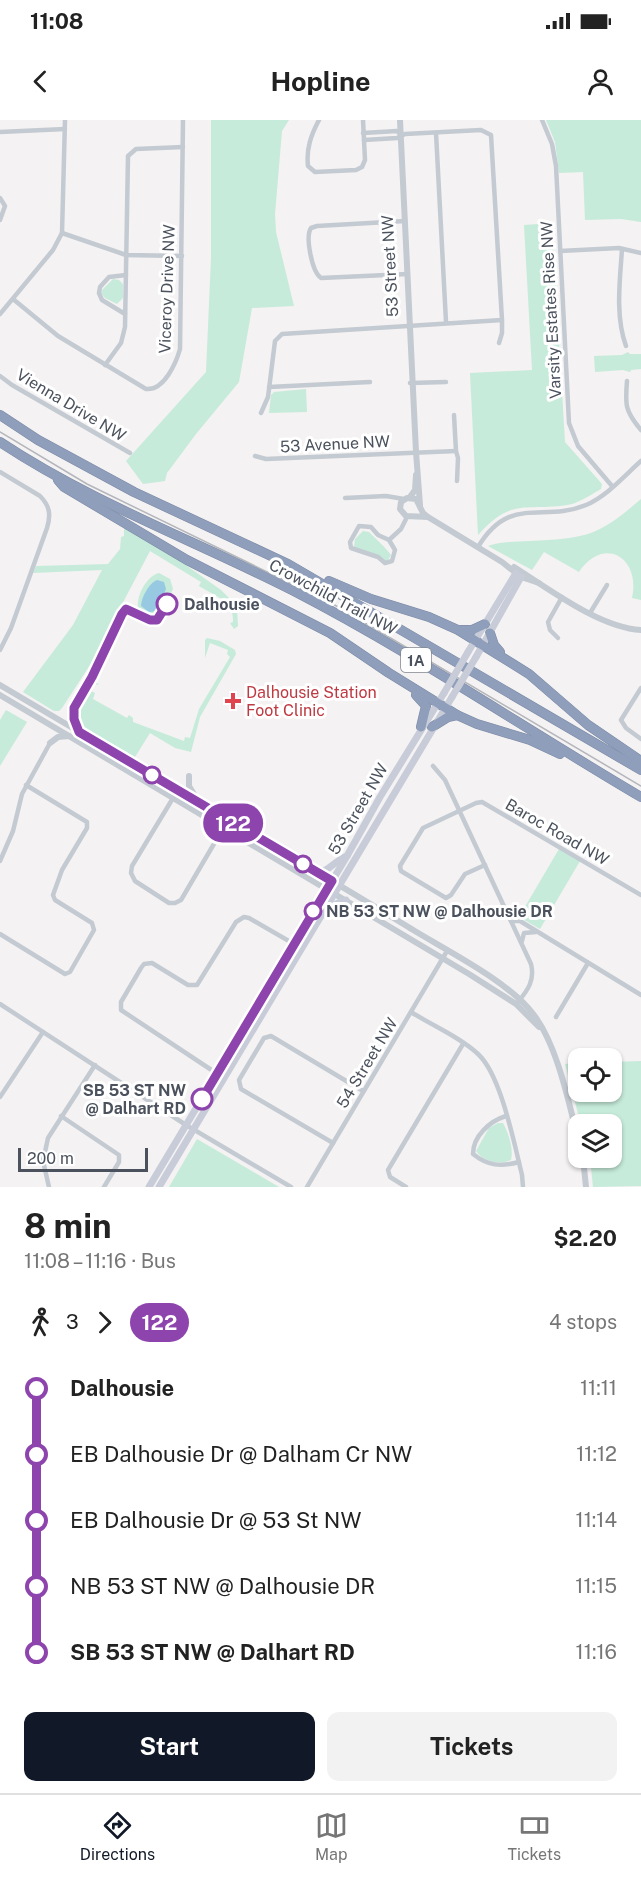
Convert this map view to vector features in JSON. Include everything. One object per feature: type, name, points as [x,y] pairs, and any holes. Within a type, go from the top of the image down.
[{"type":"highway","name":"Crowchild Trail NW","points":[[0,415],[38,440],[134,492],[288,564],[641,770]]},
{"type":"highway","name":"Crowchild Trail NW","points":[[0,442],[55,476],[336,614],[465,689],[641,797]]},
{"type":"highway","points":[[55,476],[64,487],[187,560],[330,633],[457,715],[477,724],[541,744],[605,776]]},
{"type":"highway","points":[[288,564],[371,599],[429,617],[458,630],[529,674],[588,725],[641,761]]},
{"type":"highway","points":[[458,630],[488,628],[494,645],[506,659]]},
{"type":"highway","points":[[389,673],[393,679],[424,704],[426,711],[421,727]]},
{"type":"highway","points":[[432,727],[448,717],[457,715]]},
{"type":"main road","name":"53 Street NW","points":[[159,1187],[432,727],[444,693],[468,652],[478,643],[488,628],[520,573]]},
{"type":"main road","name":"53 Street NW","points":[[149,1187],[347,856],[421,727],[440,705],[452,697],[476,657],[478,643]]},
{"type":"main road","points":[[318,874],[327,871],[338,859],[347,856]]},
{"type":"main road","points":[[323,912],[346,900]]},
{"type":"street","points":[[0,314],[53,250],[63,233],[65,120]]},
{"type":"street","name":"Viceroy Drive NW","points":[[13,298],[58,336],[149,390],[156,387],[172,368],[180,349],[183,120]]},
{"type":"street","points":[[320,120],[312,134],[308,149],[307,165],[313,171],[360,169],[365,160],[363,120]]},
{"type":"street","name":"53 Street NW","points":[[398,120],[420,505]]},
{"type":"street","name":"Varsity Estates Rise NW","points":[[542,120],[554,152],[571,428],[578,446],[612,486]]},
{"type":"street","points":[[0,132],[65,129]]},
{"type":"street","points":[[364,140],[398,135],[483,130],[492,138],[502,320],[499,343]]},
{"type":"street","points":[[363,133],[398,135]]},
{"type":"street","points":[[436,133],[446,322]]},
{"type":"street","points":[[105,365],[121,343],[125,327],[128,156],[134,150],[183,147]]},
{"type":"street","points":[[0,198],[5,206],[0,220]]},
{"type":"street","points":[[403,221],[317,226],[311,228],[308,237],[315,271],[321,278],[406,274]]},
{"type":"street","points":[[63,233],[126,255],[182,256]]},
{"type":"street","points":[[560,251],[622,249],[641,253]]},
{"type":"street","points":[[622,249],[620,308],[621,330],[626,346]]},
{"type":"street","points":[[125,314],[102,300],[99,291],[109,277],[126,275]]},
{"type":"street","points":[[261,413],[269,387],[275,341],[282,333],[502,320]]},
{"type":"street","name":"Vienna Drive NW","points":[[0,376],[130,453]]},
{"type":"street","points":[[627,381],[626,408],[628,415],[641,430]]},
{"type":"street","points":[[269,387],[370,382]]},
{"type":"street","points":[[412,383],[446,382]]},
{"type":"street","points":[[454,415],[458,462],[457,481]]},
{"type":"street","name":"53 Avenue NW","points":[[255,456],[266,459],[456,451]]},
{"type":"street","points":[[478,547],[490,530],[508,517],[523,512],[578,507],[596,500],[641,461]]},
{"type":"street","points":[[0,472],[40,496],[50,512],[47,528],[11,628],[0,650]]},
{"type":"street","name":"53 Street NW","points":[[405,501],[415,490],[417,472]]},
{"type":"street","points":[[345,498],[386,496],[405,501],[416,499],[423,513],[428,517],[520,573],[615,626],[641,630]]},
{"type":"street","points":[[405,501],[401,512],[406,517]]},
{"type":"street","points":[[406,517],[428,517]]},
{"type":"street","points":[[389,540],[401,529],[406,517]]},
{"type":"street","points":[[359,526],[371,527],[383,539],[389,540],[395,550],[395,556],[392,561],[385,563],[378,557],[351,548],[350,542],[359,526]]},
{"type":"street","points":[[590,613],[607,585]]},
{"type":"street","points":[[558,638],[550,630],[548,622],[562,597]]},
{"type":"street","points":[[0,685],[495,980],[534,1015],[557,1062],[571,1114]]},
{"type":"street","points":[[641,688],[621,720],[624,726],[641,739]]},
{"type":"street","points":[[0,695],[518,1002]]},
{"type":"street","points":[[74,708],[74,719],[79,732]]},
{"type":"street","points":[[48,723],[51,733],[50,743]]},
{"type":"street","points":[[0,861],[13,831],[26,785],[50,743],[58,737],[70,736]]},
{"type":"street","points":[[433,766],[442,776],[459,810],[531,964],[533,975],[529,988],[518,1002]]},
{"type":"street","points":[[189,776],[189,786],[201,804]]},
{"type":"street","points":[[0,934],[65,974],[70,972],[94,930],[92,923],[55,900],[53,895],[62,870],[87,828],[87,822],[26,785]]},
{"type":"street","points":[[173,798],[130,873],[135,881],[169,903],[181,900],[228,820]]},
{"type":"street","name":"Baroc Road NW","points":[[485,865],[465,874],[451,895],[446,898],[400,869],[400,863],[423,828],[476,803],[484,803],[641,895]]},
{"type":"street","points":[[216,1073],[123,1013],[120,1005],[142,965],[149,962],[188,985],[197,985],[236,922],[244,917],[301,949]]},
{"type":"street","points":[[512,921],[520,921],[641,995]]},
{"type":"street","points":[[523,945],[524,933],[531,931],[539,933]]},
{"type":"street","name":"54 Street NW","points":[[307,1187],[447,951]]},
{"type":"street","points":[[556,1017],[588,963]]},
{"type":"street","points":[[0,1004],[186,1125],[291,1187]]},
{"type":"street","points":[[411,1012],[479,1054],[490,1068],[497,1083],[519,1162],[522,1187]]},
{"type":"street","points":[[0,1097],[43,1032]]},
{"type":"street","points":[[333,1143],[239,1086],[239,1080],[251,1058],[264,1038],[271,1036],[363,1091]]},
{"type":"street","points":[[406,1187],[390,1177],[388,1170],[463,1044]]},
{"type":"street","points":[[49,1187],[44,1166],[44,1149],[48,1138],[95,1065]]},
{"type":"street","points":[[62,1116],[119,1155],[119,1162],[104,1187]]},
{"type":"street","points":[[506,1116],[489,1124],[474,1148],[473,1154],[492,1165],[502,1166],[519,1162]]},
{"type":"street","points":[[584,1168],[586,1187]]},
{"type":"green space","points":[[211,120],[289,120],[282,131],[275,214],[276,232],[294,306],[252,308],[239,382],[196,434],[167,473],[165,481],[143,484],[126,461],[206,372],[211,258]]},
{"type":"green space","points":[[546,120],[641,120],[641,222],[621,219],[585,220],[583,172],[559,173],[555,142]]},
{"type":"green space","points":[[552,223],[565,442],[602,484],[601,489],[572,504],[512,510],[490,523],[478,535],[470,373],[532,370],[524,225]]},
{"type":"green space","points":[[113,279],[123,284],[123,298],[117,304],[105,298],[101,293]]},
{"type":"green space","points":[[628,352],[641,354],[641,369],[630,372],[623,370],[595,372],[594,356],[622,355]]},
{"type":"green space","points":[[306,389],[307,412],[269,413],[271,395],[274,392]]},
{"type":"green space","points":[[641,499],[641,600],[632,598],[631,572],[626,562],[618,556],[609,553],[599,555],[589,561],[579,572],[544,552],[532,570],[488,546],[503,542],[565,539],[590,533],[613,521]]},
{"type":"green space","points":[[124,527],[173,556],[221,590],[237,610],[238,626],[234,629],[230,623],[233,622],[233,615],[223,600],[199,586],[201,582],[150,551],[90,665],[62,708],[54,711],[23,692],[73,625],[102,570],[33,573],[36,566],[108,564],[120,549]]},
{"type":"green space","points":[[363,531],[369,532],[391,555],[387,562],[354,547],[355,539]]},
{"type":"green space","points":[[159,573],[170,579],[173,589],[161,612],[151,617],[139,611],[138,600],[146,583]]},
{"type":"green space","points":[[207,638],[220,641],[235,650],[236,654],[200,717],[191,752],[175,748],[150,733],[135,757],[105,741],[82,725],[77,718],[78,710],[96,682],[99,685],[95,684],[91,691],[95,693],[93,699],[127,718],[129,715],[133,718],[133,722],[184,741],[185,737],[190,738],[199,709],[230,657],[227,654],[228,650],[210,643],[205,658]]},
{"type":"green space","points":[[6,710],[27,722],[0,766],[0,720]]},
{"type":"green space","points":[[559,849],[580,861],[540,929],[519,917]]},
{"type":"green space","points":[[641,1061],[641,1186],[593,1187],[591,1168],[622,1168],[622,1114],[578,1114],[575,1102],[622,1102],[622,1062]]},
{"type":"green space","points":[[503,1123],[510,1141],[511,1160],[492,1162],[476,1151],[489,1128]]},
{"type":"green space","points":[[197,1139],[279,1187],[169,1187]]},
{"type":"water","points":[[157,580],[164,582],[166,589],[157,611],[149,612],[141,606],[141,603],[148,587]]},
{"type":"tram line","points":[[0,432],[87,484],[333,604],[641,786]]},
{"type":"bus line","name":"122","points":[[167,604],[157,620],[150,620],[126,609],[122,614],[92,677],[74,708],[74,719],[79,732],[332,881],[202,1099]]},
{"type":"place","name":"Dalhousie","points":[[167,604]]},
{"type":"place","name":"Dalhousie Station Foot Clinic","points":[[233,701]]},
{"type":"place","name":"NB 53 ST NW @ Dalhousie DR","points":[[313,911]]},
{"type":"place","name":"SB 53 ST NW @ Dalhart RD","points":[[202,1099]]}]
